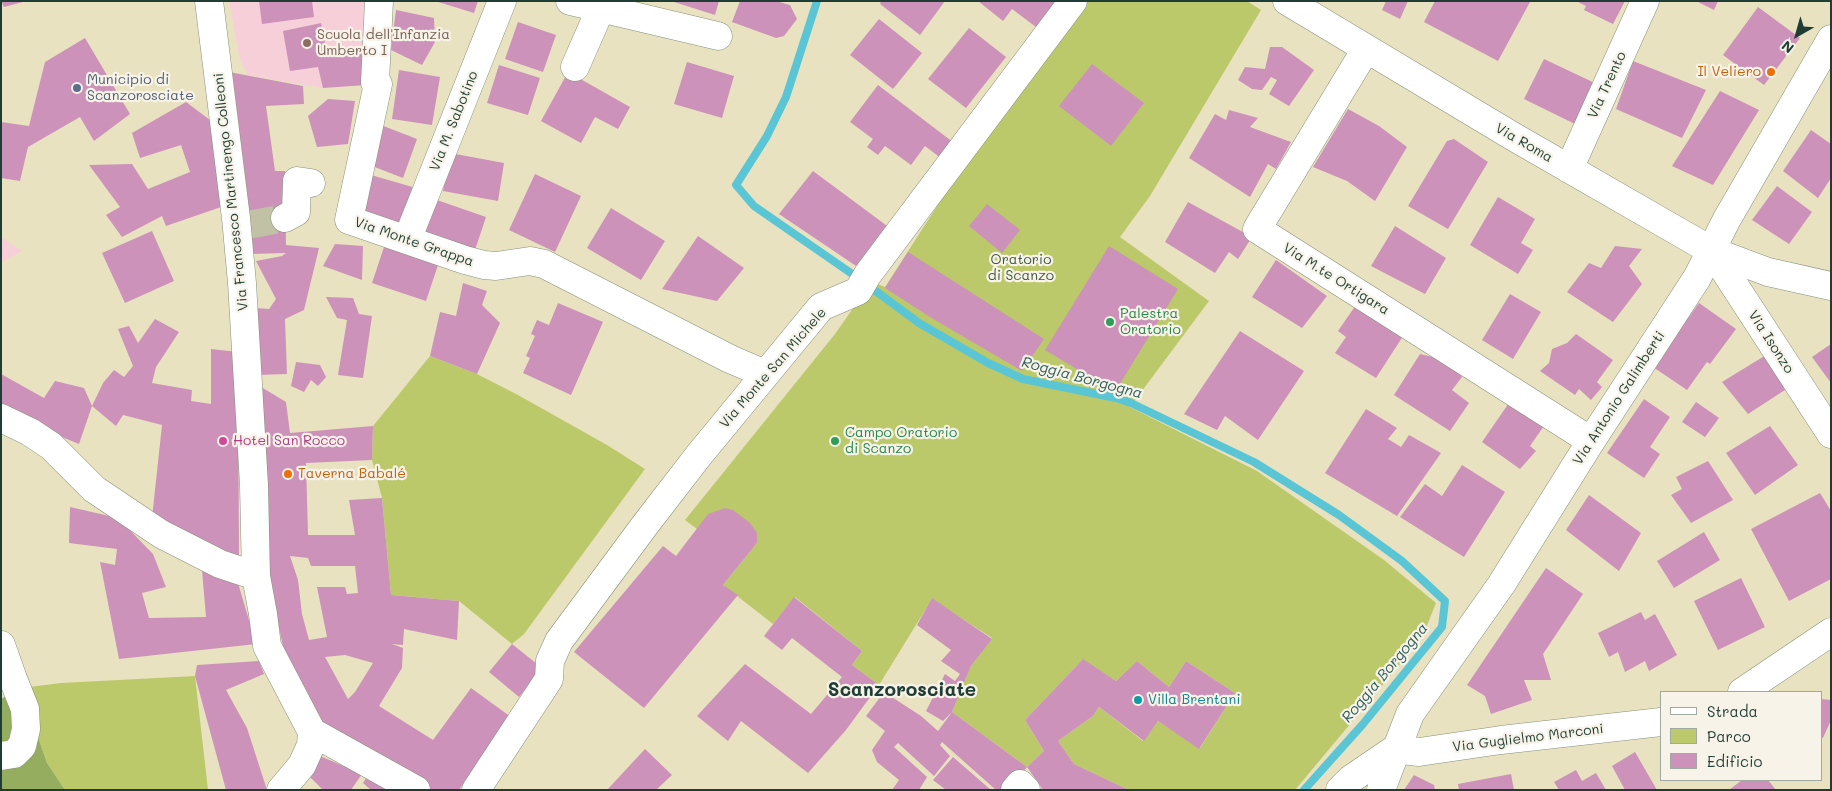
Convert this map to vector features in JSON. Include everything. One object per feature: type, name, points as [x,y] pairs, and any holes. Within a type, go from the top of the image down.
[{"type":"street","name":"Via Francesco Martinengo Colleoni","points":[[209,1],[221,108],[242,222],[242,283],[256,576],[267,646],[312,732]]},
{"type":"street","name":"Via Monte Grappa","points":[[379,1],[375,82],[378,84],[349,220],[484,265],[496,266],[530,261],[544,264],[730,359],[765,374]]},
{"type":"street","name":"Via M. Sabotino","points":[[407,240],[502,1]]},
{"type":"street","points":[[570,1],[602,5],[718,36]]},
{"type":"street","name":"Via Monte San Michele","points":[[476,790],[548,679],[550,661],[559,640],[645,524],[821,307],[861,285],[1073,1]]},
{"type":"street","name":"Via Roma","points":[[1287,1],[1366,50],[1712,251],[1768,272],[1831,286]]},
{"type":"street","name":"Via Trento","points":[[1569,169],[1645,1]]},
{"type":"street","points":[[575,67],[602,5]]},
{"type":"street","name":"Via Antonio Galimberti","points":[[1381,790],[1395,749],[1410,714],[1501,585],[1591,441],[1697,278],[1727,219],[1831,39]]},
{"type":"street","name":"Via M.te Ortigara","points":[[1366,50],[1258,229],[1591,441]]},
{"type":"street","points":[[285,218],[296,212],[296,181],[311,183]]},
{"type":"street","name":"Via Isonzo","points":[[1712,251],[1831,434]]},
{"type":"street","points":[[1,418],[30,432],[51,446],[94,489],[161,534],[220,564],[256,576]]},
{"type":"street","points":[[1743,691],[1831,632]]},
{"type":"street","points":[[1,645],[26,708],[26,729],[22,746],[14,754],[1,756]]},
{"type":"street","name":"Via Guglielmo Marconi","points":[[1395,749],[1419,752],[1500,740],[1660,722]]},
{"type":"street","points":[[281,790],[302,765],[311,745],[312,732],[416,790]]},
{"type":"street","points":[[1340,790],[1395,749]]},
{"type":"street","points":[[1015,790],[1020,784],[1026,790]]},
{"type":"shaded area","name":"Scuola dell'Infanzia Umberto I","points":[[229,1],[379,1],[378,84],[323,88],[248,75],[240,60]]},
{"type":"shaded area","points":[[1,237],[22,251],[1,263]]},
{"type":"green space","name":"Oratorio di Scanzo","points":[[1079,1],[1247,1],[1261,10],[1150,196],[1120,237],[1209,301],[1130,407],[1257,471],[1384,560],[1436,603],[1422,638],[1295,790],[1129,790],[1074,764],[1058,741],[1093,716],[1099,707],[1143,741],[1158,721],[1200,748],[1235,693],[1186,661],[1169,687],[1137,661],[1116,681],[1082,660],[1025,720],[1044,751],[1027,767],[952,712],[971,666],[992,638],[932,599],[879,685],[852,665],[862,651],[795,597],[773,624],[723,585],[757,543],[757,533],[697,529],[685,520],[835,334],[854,307],[865,279],[885,287],[1008,96]]},
{"type":"green space","points":[[430,356],[477,374],[518,395],[607,445],[645,469],[524,634],[512,644],[459,601],[391,595],[382,498],[372,460],[373,426]]},
{"type":"green space","points":[[195,676],[208,790],[65,790],[47,763],[21,688],[61,683]]},
{"type":"green space","points":[[21,688],[47,763],[65,790],[1,790],[1,699]]},
{"type":"building","points":[[1,1],[23,1],[23,2],[4,7]]},
{"type":"building","points":[[259,1],[312,1],[314,17],[262,24]]},
{"type":"building","points":[[435,1],[478,1],[474,13]]},
{"type":"building","points":[[671,1],[719,1],[715,15]]},
{"type":"building","points":[[740,1],[776,1],[790,5],[797,19],[784,36],[776,38],[732,22]]},
{"type":"building","points":[[881,1],[945,1],[920,35],[880,4]]},
{"type":"building","points":[[978,1],[1056,1],[1036,27],[1012,9],[1003,21]]},
{"type":"building","points":[[1386,1],[1408,1],[1400,19],[1382,10]]},
{"type":"building","points":[[1435,1],[1530,2],[1498,61],[1424,22]]},
{"type":"building","points":[[1576,1],[1625,1],[1613,24],[1584,10],[1586,6]]},
{"type":"building","points":[[1696,1],[1718,1],[1714,10]]},
{"type":"building","points":[[1758,7],[1800,38],[1764,85],[1723,55]]},
{"type":"building","points":[[396,10],[434,18],[435,42],[422,65],[391,50]]},
{"type":"building","points":[[879,19],[922,53],[893,89],[850,55]]},
{"type":"building","points":[[518,22],[556,35],[543,72],[505,59]]},
{"type":"building","points":[[321,23],[327,53],[364,51],[366,85],[323,88],[318,67],[290,71],[283,31]]},
{"type":"building","points":[[969,28],[1006,57],[966,108],[928,79]]},
{"type":"building","name":"Municipio di Scanzorosciate","points":[[85,38],[130,114],[94,141],[80,117],[28,147],[20,181],[1,178],[1,122],[29,126],[45,62]]},
{"type":"building","points":[[1270,47],[1282,47],[1314,70],[1289,106],[1269,94],[1277,80],[1271,77],[1262,90],[1252,89],[1238,80],[1245,67],[1265,69]]},
{"type":"building","points":[[1544,59],[1599,85],[1579,126],[1524,99]]},
{"type":"building","points":[[1633,61],[1706,90],[1682,138],[1616,109]]},
{"type":"building","points":[[687,62],[734,76],[722,118],[674,104]]},
{"type":"building","points":[[1092,64],[1144,103],[1111,146],[1059,106]]},
{"type":"building","points":[[499,65],[540,78],[528,115],[487,103]]},
{"type":"building","points":[[399,70],[440,77],[432,125],[392,119]]},
{"type":"building","points":[[229,72],[303,86],[304,104],[266,106],[275,171],[285,171],[286,245],[319,248],[304,310],[285,319],[287,374],[258,375],[256,308],[269,309],[276,299],[256,261],[282,256],[286,253],[251,254]]},
{"type":"building","points":[[568,72],[630,107],[618,129],[595,117],[581,143],[541,121]]},
{"type":"building","points":[[878,85],[958,146],[946,162],[925,146],[911,165],[885,146],[878,155],[867,147],[873,139],[850,122]]},
{"type":"building","points":[[1720,91],[1759,110],[1713,185],[1672,166]]},
{"type":"building","points":[[328,99],[355,101],[348,144],[317,147],[308,116]]},
{"type":"building","points":[[186,102],[210,120],[224,206],[166,226],[162,216],[122,237],[106,215],[120,207],[89,165],[132,164],[148,189],[190,172],[181,145],[140,158],[132,133]]},
{"type":"building","points":[[1348,109],[1379,126],[1407,147],[1375,201],[1347,181],[1313,167]]},
{"type":"building","points":[[1229,110],[1258,118],[1250,127],[1291,142],[1276,169],[1268,164],[1250,197],[1189,158],[1215,114],[1226,120]]},
{"type":"building","points":[[381,125],[417,139],[403,178],[367,164]]},
{"type":"building","points":[[1811,130],[1831,144],[1831,178],[1818,198],[1783,171]]},
{"type":"building","points":[[1454,139],[1488,162],[1448,229],[1408,206],[1447,141]]},
{"type":"building","points":[[450,153],[504,163],[498,201],[443,191]]},
{"type":"building","points":[[813,171],[898,234],[868,274],[779,214]]},
{"type":"building","points":[[535,174],[581,196],[555,252],[509,230]]},
{"type":"building","points":[[371,175],[416,188],[404,231],[358,218]]},
{"type":"building","points":[[1777,186],[1812,212],[1789,244],[1752,220]]},
{"type":"building","points":[[1498,197],[1535,219],[1521,243],[1533,250],[1518,274],[1470,245]]},
{"type":"building","points":[[431,198],[486,217],[473,256],[418,237]]},
{"type":"building","points":[[1188,202],[1252,237],[1238,259],[1229,252],[1215,273],[1165,242]]},
{"type":"building","points":[[987,204],[1020,230],[1002,253],[969,226]]},
{"type":"building","points":[[611,208],[665,241],[641,280],[587,248]]},
{"type":"building","points":[[1395,226],[1446,258],[1425,294],[1371,266]]},
{"type":"building","points":[[152,231],[174,281],[125,303],[102,253]]},
{"type":"building","points":[[698,236],[744,268],[717,301],[662,289]]},
{"type":"building","points":[[335,244],[363,246],[362,280],[323,266]]},
{"type":"building","name":"Palestra Oratorio","points":[[1109,246],[1178,289],[1115,392],[1045,350]]},
{"type":"building","points":[[1615,246],[1642,249],[1629,266],[1642,284],[1613,322],[1567,292],[1589,263],[1601,268]]},
{"type":"building","points":[[384,247],[438,265],[426,301],[372,283]]},
{"type":"building","points":[[908,252],[1044,339],[1022,371],[885,288]]},
{"type":"building","points":[[1276,260],[1327,296],[1302,328],[1252,297]]},
{"type":"building","points":[[463,283],[487,291],[482,305],[500,323],[477,374],[430,356],[440,312],[456,316]]},
{"type":"building","points":[[1510,294],[1541,312],[1513,359],[1482,340]]},
{"type":"building","points":[[326,297],[353,298],[359,314],[372,316],[363,378],[338,375],[347,320],[337,318]]},
{"type":"building","points":[[1358,302],[1405,333],[1376,378],[1335,353],[1346,337],[1338,331]]},
{"type":"building","points":[[558,303],[603,322],[571,395],[523,373],[530,358],[526,356],[535,336],[531,334],[537,320],[549,325]]},
{"type":"building","points":[[1699,303],[1736,329],[1710,364],[1707,362],[1687,390],[1653,367]]},
{"type":"building","points":[[155,319],[179,332],[156,367],[152,383],[192,390],[191,401],[211,404],[211,349],[238,352],[239,564],[152,518],[162,425],[123,415],[116,426],[92,406],[103,383],[114,370],[124,377],[133,366],[118,329],[129,326],[138,343]]},
{"type":"building","points":[[1240,331],[1304,371],[1258,440],[1225,416],[1217,430],[1184,414]]},
{"type":"building","points":[[1576,334],[1613,360],[1597,382],[1602,387],[1591,400],[1579,389],[1575,395],[1540,371],[1549,363],[1552,349],[1567,343]]},
{"type":"building","points":[[1831,344],[1831,383],[1812,357]]},
{"type":"building","points":[[1420,354],[1449,361],[1462,377],[1452,390],[1469,403],[1450,431],[1394,395]]},
{"type":"building","points":[[1766,355],[1788,388],[1748,414],[1722,382]]},
{"type":"building","points":[[296,362],[320,365],[326,377],[318,386],[311,380],[304,392],[291,386]]},
{"type":"building","points":[[1,374],[44,398],[55,381],[84,388],[92,406],[79,444],[1,412]]},
{"type":"building","points":[[253,382],[286,402],[290,433],[373,426],[372,460],[306,463],[308,535],[355,535],[349,500],[382,498],[391,595],[459,601],[457,640],[404,629],[403,645],[392,644],[403,648],[402,668],[379,706],[433,740],[471,688],[511,717],[459,790],[426,790],[320,727],[289,673],[262,552]],"holes":[[[290,556],[308,558],[311,566],[355,566],[358,593],[347,594],[345,587],[317,587],[327,637],[309,640],[302,614],[298,580]],[[345,655],[373,663],[355,692],[348,699],[325,657]]]},
{"type":"building","points":[[1644,399],[1670,417],[1650,447],[1660,454],[1644,478],[1607,453]]},
{"type":"building","points":[[1511,400],[1546,423],[1530,446],[1536,451],[1520,469],[1482,442]]},
{"type":"building","points":[[1696,402],[1719,418],[1705,437],[1682,422]]},
{"type":"building","points":[[1366,409],[1397,428],[1388,439],[1401,447],[1409,435],[1441,453],[1397,516],[1325,473]]},
{"type":"building","points":[[1770,426],[1798,465],[1755,495],[1726,453]]},
{"type":"building","points":[[1708,461],[1733,500],[1691,523],[1671,495],[1682,489],[1676,477]]},
{"type":"building","points":[[1462,465],[1505,492],[1464,557],[1400,517],[1425,484],[1442,496]]},
{"type":"building","points":[[1820,493],[1831,511],[1831,579],[1789,601],[1751,529]]},
{"type":"building","points":[[1589,495],[1641,533],[1619,571],[1566,530]]},
{"type":"building","points":[[70,507],[118,518],[153,554],[166,587],[142,593],[149,618],[206,617],[202,570],[238,583],[256,644],[119,659],[100,562],[115,565],[117,549],[69,543]]},
{"type":"building","points":[[725,508],[733,510],[750,523],[757,533],[757,543],[723,585],[738,595],[644,708],[574,652],[663,546],[676,556],[708,514]]},
{"type":"building","points":[[1704,532],[1720,560],[1674,588],[1657,561]]},
{"type":"building","points":[[1546,568],[1583,594],[1543,654],[1551,680],[1524,680],[1532,700],[1491,714],[1485,696],[1467,685]]},
{"type":"building","points":[[1741,578],[1765,627],[1718,650],[1694,601]]},
{"type":"building","points":[[794,597],[862,651],[852,665],[879,685],[846,730],[808,773],[741,721],[728,741],[697,716],[745,664],[811,714],[842,677],[792,638],[782,650],[764,636]]},
{"type":"building","points":[[932,598],[992,639],[971,666],[952,712],[943,721],[926,711],[945,674],[955,681],[960,674],[941,661],[951,650],[917,625]]},
{"type":"building","points":[[1641,612],[1645,620],[1655,614],[1677,655],[1649,671],[1645,661],[1625,672],[1618,652],[1609,657],[1598,633]]},
{"type":"building","points":[[512,644],[542,668],[519,697],[489,672]]},
{"type":"building","name":"Villa Brentani","points":[[1083,659],[1116,681],[1137,661],[1169,687],[1186,661],[1235,693],[1199,749],[1158,721],[1144,741],[1099,707],[1093,716],[1058,741],[1074,764],[1129,790],[1043,790],[1027,767],[1044,751],[1025,720]]},
{"type":"building","points":[[259,661],[264,674],[226,690],[247,728],[267,790],[226,790],[195,676],[197,665]]},
{"type":"building","points":[[884,692],[921,716],[938,731],[952,712],[1027,767],[1009,790],[996,790],[942,742],[940,745],[950,756],[934,776],[898,743],[894,747],[927,777],[919,790],[892,790],[899,780],[877,762],[872,750],[885,731],[866,716]]},
{"type":"building","points":[[1822,699],[1831,700],[1831,720],[1823,738]]},
{"type":"building","points":[[645,749],[672,775],[656,790],[607,790]]},
{"type":"building","points":[[1635,752],[1657,790],[1625,790],[1612,766]]},
{"type":"building","points":[[320,756],[362,774],[351,790],[323,790],[305,772]]},
{"type":"building","points":[[953,757],[991,790],[946,790],[933,780]]},
{"type":"building","points":[[1576,770],[1582,781],[1596,773],[1606,790],[1559,790],[1554,782]]},
{"type":"building","points":[[369,773],[397,790],[371,790],[363,783]]},
{"type":"building","points":[[1511,774],[1514,790],[1459,790],[1458,784]]},
{"type":"building","points":[[1414,775],[1434,785],[1435,790],[1404,790]]},
{"type":"building","points":[[1741,781],[1769,781],[1776,790],[1729,790]]},
{"type":"waterway","name":"Roggia Borgogna","points":[[817,1],[786,97],[767,136],[736,185],[754,206],[919,323],[988,363],[1023,379],[1116,398],[1131,403],[1254,462],[1339,515],[1402,561],[1445,601],[1442,627],[1363,724],[1304,790]]},
{"type":"tunnel","points":[[248,225],[285,218]]},
{"type":"place","name":"Scuola dell'Infanzia Umberto I","points":[[307,43]]},
{"type":"place","name":"Il Veliero","points":[[1771,72]]},
{"type":"place","name":"Municipio di Scanzorosciate","points":[[77,88]]},
{"type":"place","name":"Palestra Oratorio","points":[[1110,322]]},
{"type":"place","name":"Hotel San Rocco","points":[[223,441]]},
{"type":"place","name":"Campo Oratorio di Scanzo","points":[[835,441]]},
{"type":"place","name":"Taverna Babalé","points":[[288,474]]},
{"type":"place","name":"Villa Brentani","points":[[1138,700]]},
{"type":"district","name":"Scanzorosciate","points":[[902,690]]}]
